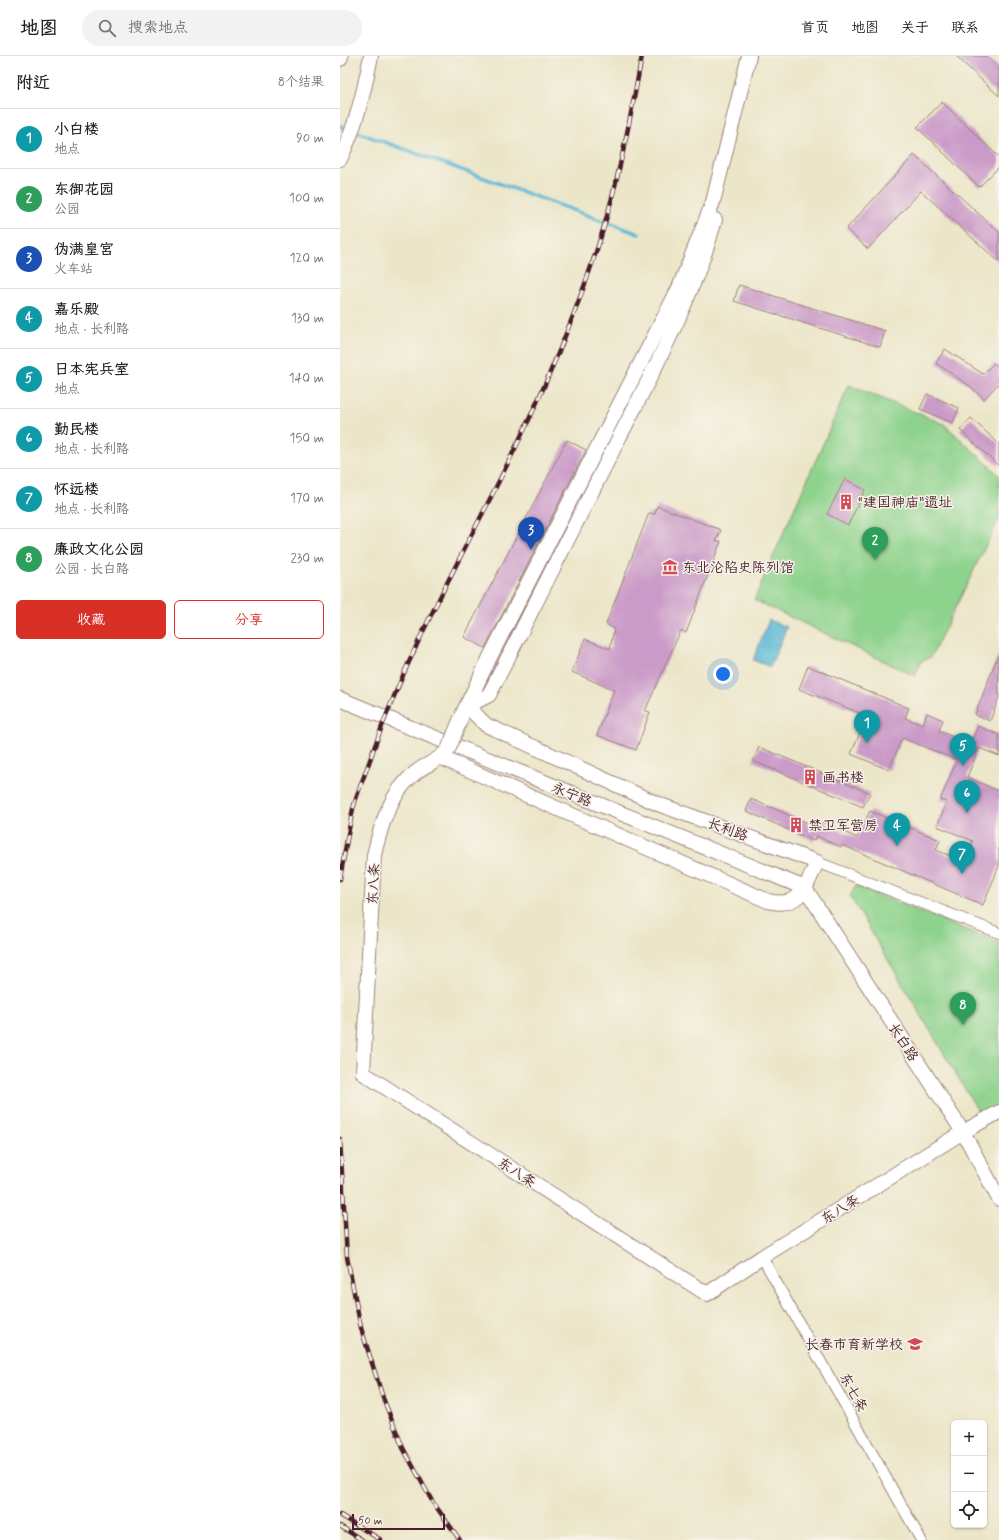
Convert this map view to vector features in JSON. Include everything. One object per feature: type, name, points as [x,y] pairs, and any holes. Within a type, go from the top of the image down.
[{"type":"street","points":[[343,153],[364,87],[371,56]]},
{"type":"street","points":[[749,56],[713,202],[679,288],[490,657],[445,754],[768,901],[779,904],[792,902],[805,888],[817,862]]},
{"type":"street","points":[[464,712],[489,695],[641,395],[691,289],[714,223],[757,56]]},
{"type":"street","name":"永宁路","points":[[340,699],[805,888]]},
{"type":"street","name":"长利路","points":[[464,712],[486,725],[658,804],[817,862],[999,933]]},
{"type":"street","name":"东八条","points":[[445,754],[416,772],[402,786],[390,804],[380,829],[374,855],[363,1073],[707,1294],[762,1257],[962,1132],[999,1112]]},
{"type":"street","name":"长白路","points":[[805,888],[962,1132],[999,1199]]},
{"type":"street","name":"东七条","points":[[762,1257],[921,1540]]},
{"type":"green space","points":[[849,385],[944,424],[999,475],[999,519],[931,657],[921,661],[915,676],[754,600]]},
{"type":"green space","points":[[856,886],[999,943],[999,1106],[988,1112],[978,1111],[850,896]]},
{"type":"water","points":[[769,620],[787,627],[770,667],[753,660]]},
{"type":"building","points":[[956,56],[986,56],[999,68],[999,96]]},
{"type":"building","points":[[942,102],[999,157],[999,167],[979,187],[917,127]]},
{"type":"building","points":[[914,155],[999,232],[999,262],[921,191],[868,249],[846,229]]},
{"type":"building","points":[[739,285],[885,331],[880,347],[734,301]]},
{"type":"building","points":[[945,349],[983,374],[994,363],[999,368],[999,383],[984,399],[971,387],[936,363]]},
{"type":"building","points":[[927,394],[959,408],[953,423],[920,409]]},
{"type":"building","points":[[971,418],[999,444],[999,466],[960,430]]},
{"type":"building","points":[[567,440],[586,450],[485,648],[464,637]]},
{"type":"building","name":"“建国神庙”遗址","points":[[845,479],[865,490],[848,525],[827,514]]},
{"type":"building","name":"东北沦陷史陈列馆","points":[[657,506],[721,530],[716,541],[721,541],[686,633],[681,630],[645,711],[650,712],[636,750],[597,735],[614,690],[572,672],[585,639],[610,649],[614,629],[606,624],[649,513],[655,514]]},
{"type":"building","points":[[998,655],[999,697],[990,721],[975,715]]},
{"type":"building","points":[[808,666],[909,708],[905,718],[923,725],[927,713],[943,720],[939,731],[970,744],[978,726],[999,735],[999,756],[979,748],[967,777],[999,791],[999,866],[983,905],[842,845],[841,847],[816,836],[814,841],[746,811],[751,799],[820,828],[822,822],[857,838],[870,811],[940,840],[936,850],[965,862],[973,841],[937,826],[947,802],[940,800],[957,760],[902,738],[889,770],[851,754],[867,716],[799,689]]},
{"type":"building","points":[[759,747],[870,793],[863,807],[753,761]]},
{"type":"waterway","points":[[340,126],[348,129]]},
{"type":"waterway","points":[[354,131],[639,234]]},
{"type":"railway","points":[[340,879],[349,826],[355,802],[391,703],[411,656],[525,428],[546,382],[580,298],[598,246],[618,176],[642,56]]},
{"type":"railway","points":[[340,1139],[347,1257],[361,1328],[383,1398],[403,1448],[432,1501],[460,1540]]},
{"type":"railway","points":[[340,1515],[381,1540]]},
{"type":"railway","points":[[340,1526],[362,1540]]},
{"type":"place","name":"“建国神庙”遗址","points":[[846,502]]},
{"type":"place","name":"伪满皇宫","points":[[531,550]]},
{"type":"place","name":"东御花园","points":[[875,560]]},
{"type":"place","name":"东北沦陷史陈列馆","points":[[670,567]]},
{"type":"place","name":"小白楼","points":[[867,743]]},
{"type":"place","name":"日本宪兵室","points":[[963,766]]},
{"type":"place","name":"画书楼","points":[[810,777]]},
{"type":"place","name":"勤民楼","points":[[967,813]]},
{"type":"place","name":"禁卫军营房","points":[[796,825]]},
{"type":"place","name":"嘉乐殿","points":[[897,846]]},
{"type":"place","name":"怀远楼","points":[[962,874]]},
{"type":"place","name":"廉政文化公园","points":[[963,1025]]},
{"type":"place","name":"长春市育新学校","points":[[915,1344]]}]
